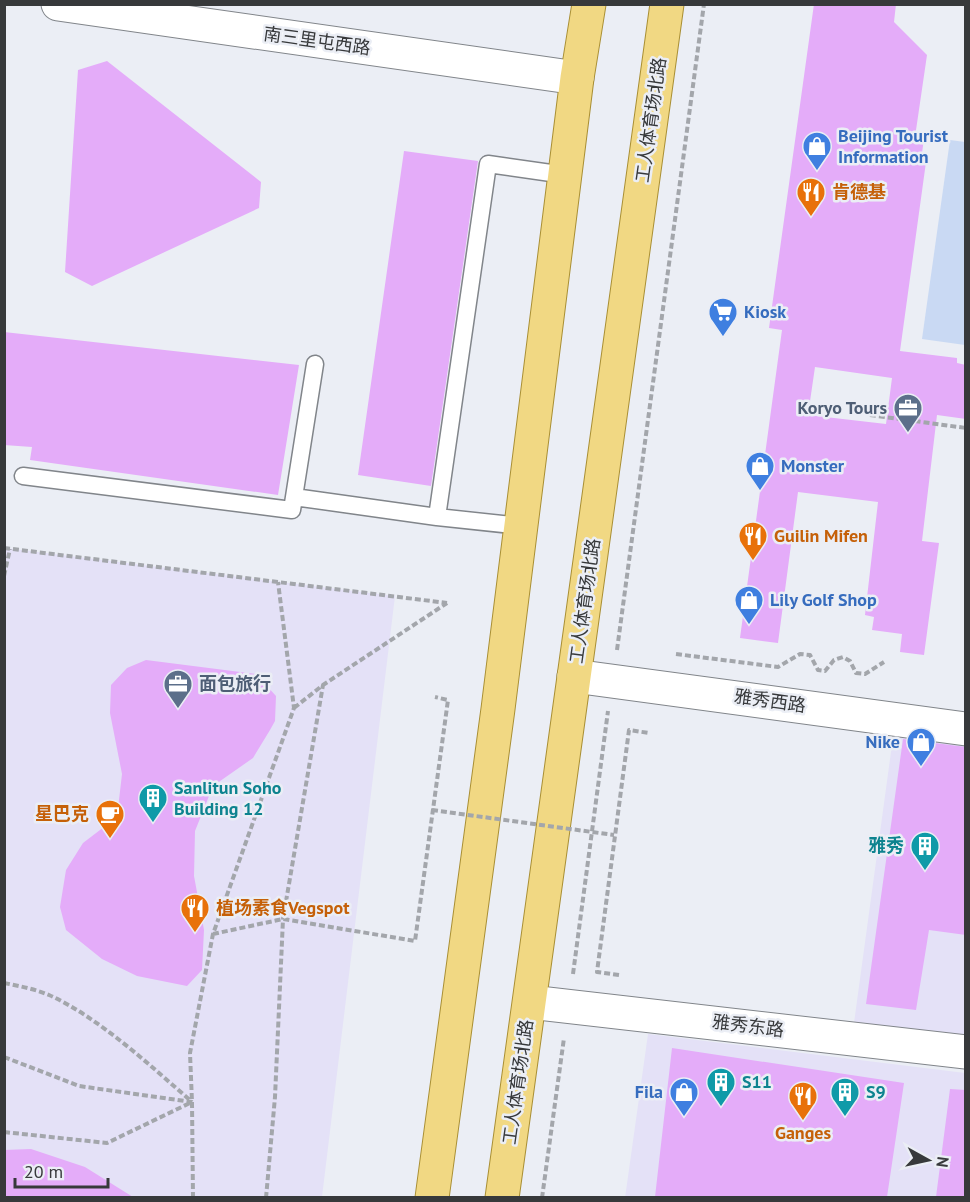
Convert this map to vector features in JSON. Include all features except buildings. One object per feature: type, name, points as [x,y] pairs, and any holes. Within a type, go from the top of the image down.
[{"type":"main road","points":[[432,1197],[498,709],[577,78],[589,4]]},
{"type":"main road","name":"工人体育场北路","points":[[502,1197],[667,4]]},
{"type":"street","name":"南三里屯西路","points":[[58,4],[577,78]]},
{"type":"street","name":"雅秀西路","points":[[574,676],[966,729]]},
{"type":"street","name":"雅秀东路","points":[[530,1002],[966,1052]]},
{"type":"lane","points":[[437,517],[488,164],[565,175]]},
{"type":"lane","points":[[22,476],[292,510],[315,364]]},
{"type":"lane","points":[[294,497],[520,526]]},
{"type":"path","points":[[542,1197],[704,4]]},
{"type":"path","points":[[870,415],[966,428]]},
{"type":"path","points":[[4,576],[7,549],[447,603],[323,685],[294,708]]},
{"type":"path","points":[[193,1197],[190,1053],[213,934],[294,708],[278,582]]},
{"type":"path","points":[[676,654],[778,667],[800,654],[810,655],[818,670],[825,671],[834,660],[843,657],[850,661],[856,673],[865,674],[884,662]]},
{"type":"path","points":[[266,1197],[275,1096],[283,919],[323,685]]},
{"type":"path","points":[[213,934],[283,919],[415,941],[448,700],[435,697]]},
{"type":"path","points":[[619,975],[597,972],[629,730],[649,733]]},
{"type":"path","points":[[432,810],[614,835]]},
{"type":"path","points":[[4,983],[49,995],[83,1015],[143,1060],[192,1102]]},
{"type":"path","points":[[4,1057],[78,1086],[192,1102]]},
{"type":"path","points":[[4,1132],[107,1143],[192,1102]]},
{"type":"shaded area","points":[[950,140],[965,142],[965,345],[922,339]]},
{"type":"shaded area","points":[[5,548],[395,596],[322,1197],[5,1198]]},
{"type":"shaded area","name":"雅秀","points":[[894,730],[965,740],[965,1036],[854,1023]]},
{"type":"shaded area","points":[[648,1034],[965,1073],[965,1197],[625,1198]]},
{"type":"place","name":"Beijing Tourist Information","points":[[817,172]]},
{"type":"place","name":"肯德基","points":[[811,218]]},
{"type":"place","name":"Kiosk","points":[[723,338]]},
{"type":"place","name":"Koryo Tours","points":[[908,434]]},
{"type":"place","name":"Monster","points":[[760,492]]},
{"type":"place","name":"Guilin Mifen","points":[[753,562]]},
{"type":"place","name":"Lily Golf Shop","points":[[749,626]]},
{"type":"place","name":"面包旅行","points":[[178,710]]},
{"type":"place","name":"Nike","points":[[921,768]]},
{"type":"place","name":"Sanlitun Soho Building 12","points":[[153,824]]},
{"type":"place","name":"星巴克","points":[[110,840]]},
{"type":"place","name":"雅秀","points":[[925,872]]},
{"type":"place","name":"植场素食Vegspot","points":[[195,934]]},
{"type":"place","name":"S11","points":[[721,1108]]},
{"type":"place","name":"Fila","points":[[684,1118]]},
{"type":"place","name":"S9","points":[[845,1118]]},
{"type":"place","name":"Ganges","points":[[803,1122]]}]
